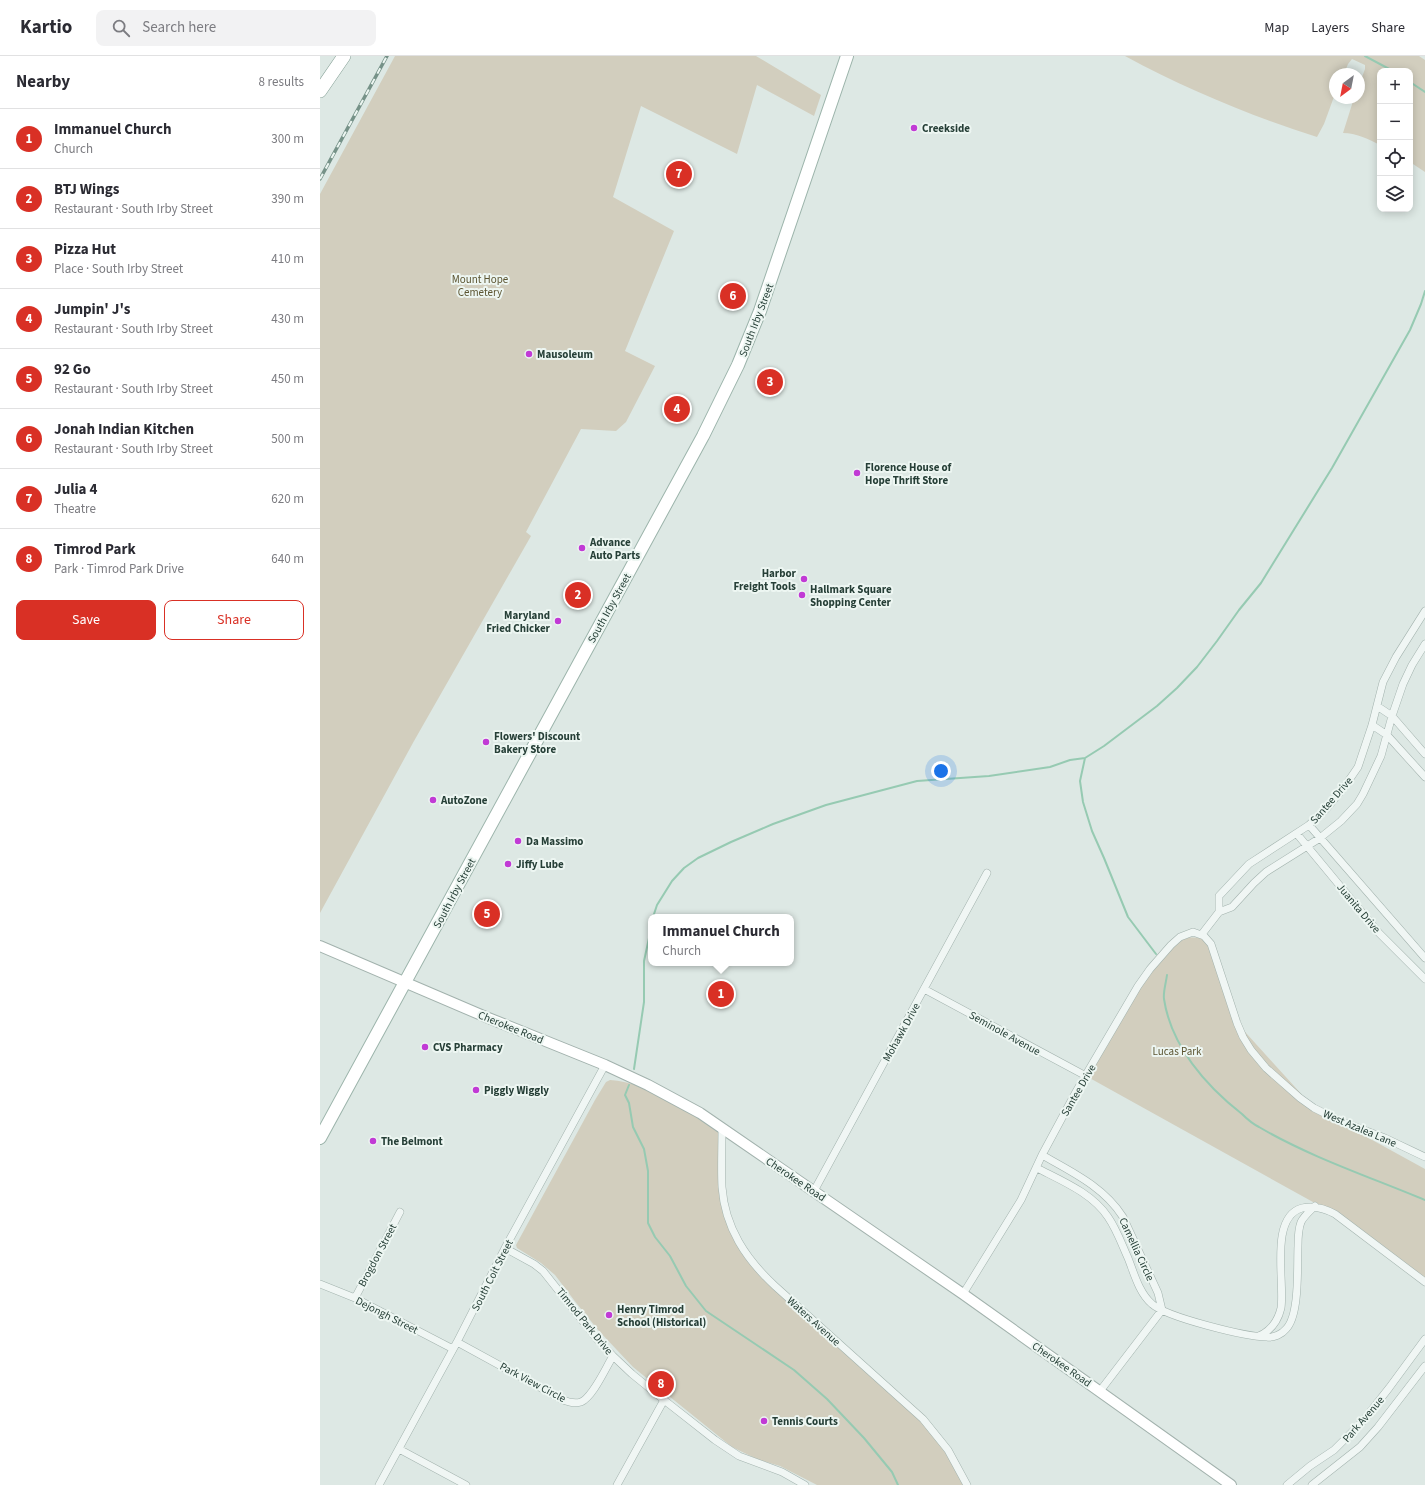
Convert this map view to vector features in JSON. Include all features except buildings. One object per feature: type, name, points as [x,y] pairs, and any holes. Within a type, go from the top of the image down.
[{"type":"highway","points":[[320,91],[344,56]]},
{"type":"main road","name":"South Irby Street","points":[[320,1138],[406,983],[703,436],[738,365],[762,305],[847,56]]},
{"type":"street","name":"Santee Drive","points":[[1219,912],[1219,896],[1249,864],[1309,825],[1327,808],[1346,786],[1358,767],[1372,725],[1383,682],[1396,657],[1425,611]]},
{"type":"street","name":"Santee Drive","points":[[963,1294],[1021,1200],[1042,1155],[1086,1076],[1138,986],[1150,969],[1180,937],[1193,932],[1202,934],[1219,912],[1232,907],[1266,872],[1320,838],[1341,821],[1357,804],[1381,756],[1403,684],[1412,665],[1425,644]]},
{"type":"street","points":[[1377,706],[1392,716],[1425,754]]},
{"type":"street","points":[[1372,725],[1387,735],[1425,777]]},
{"type":"street","name":"Juanita Drive","points":[[1309,825],[1425,958]]},
{"type":"street","name":"Juanita Drive","points":[[1297,834],[1379,933],[1425,979]]},
{"type":"street","name":"Mohawk Drive","points":[[814,1192],[987,873]]},
{"type":"street","name":"West Azalea Lane","points":[[1202,934],[1211,944],[1243,1037],[1251,1050],[1266,1068],[1300,1098],[1314,1108],[1340,1121],[1385,1138],[1425,1157]]},
{"type":"street","name":"Cherokee Road","points":[[320,946],[605,1065],[670,1096],[722,1128],[963,1294],[1230,1485]]},
{"type":"street","name":"Seminole Avenue","points":[[924,989],[1086,1076]]},
{"type":"street","name":"South Coit Street","points":[[379,1485],[457,1342],[505,1248],[605,1065]]},
{"type":"street","name":"Waters Avenue","points":[[722,1128],[722,1183],[724,1202],[730,1223],[740,1247],[754,1266],[770,1282],[923,1419],[948,1450],[967,1485]]},
{"type":"street","name":"Camellia Circle","points":[[1042,1155],[1092,1185],[1103,1193],[1117,1208],[1123,1217],[1158,1293],[1162,1310]]},
{"type":"street","name":"Camellia Circle","points":[[1036,1168],[1079,1190],[1099,1206],[1108,1217],[1118,1234],[1142,1291],[1153,1305],[1175,1315],[1253,1336],[1268,1338],[1275,1336],[1287,1329],[1290,1323],[1296,1306],[1298,1232],[1304,1218],[1315,1206]]},
{"type":"street","points":[[1259,1336],[1266,1333],[1272,1327],[1279,1314],[1281,1307],[1281,1240],[1286,1223],[1289,1218],[1300,1208],[1315,1206],[1328,1210],[1345,1220],[1425,1282]]},
{"type":"street","name":"Brogdon Street","points":[[355,1298],[400,1212]]},
{"type":"street","name":"Timrod Park Drive","points":[[505,1248],[528,1260],[543,1271],[597,1339],[632,1374],[664,1400],[710,1436],[735,1453],[756,1463],[782,1472],[805,1485]]},
{"type":"street","name":"Dejongh Street","points":[[320,1284],[355,1298],[453,1349]]},
{"type":"street","points":[[1100,1391],[1162,1310]]},
{"type":"street","name":"Park Avenue","points":[[1287,1485],[1310,1466],[1334,1450],[1363,1421],[1425,1338]]},
{"type":"street","name":"Park View Circle","points":[[457,1342],[563,1400],[576,1402],[582,1401],[588,1396],[613,1356]]},
{"type":"street","name":"Park Avenue","points":[[1312,1485],[1360,1447],[1378,1427],[1425,1366]]},
{"type":"street","points":[[617,1485],[664,1400]]},
{"type":"street","points":[[399,1449],[466,1485]]},
{"type":"green space","name":"Mount Hope Cemetery","points":[[395,56],[756,56],[821,95],[814,116],[757,85],[737,154],[641,106],[613,197],[674,231],[625,351],[655,366],[626,422],[616,431],[581,429],[526,532],[531,536],[414,741],[320,913],[320,194]]},
{"type":"green space","points":[[1125,56],[1419,56],[1425,60],[1425,172],[1413,164],[1413,68],[1377,68],[1377,144],[1357,135],[1343,133],[1352,104],[1365,104],[1365,65],[1352,59],[1346,68],[1329,68],[1329,104],[1331,104],[1324,124],[1317,137],[1219,101]]},
{"type":"green space","name":"Lucas Park","points":[[1180,937],[1207,938],[1237,1023],[1314,1108],[1425,1169],[1425,1282],[1322,1207],[1086,1076],[1138,986]]},
{"type":"green space","points":[[610,1080],[640,1086],[654,1092],[681,1107],[720,1133],[722,1206],[748,1261],[914,1413],[942,1447],[954,1465],[964,1485],[817,1485],[780,1466],[759,1460],[732,1447],[633,1367],[599,1331],[555,1275],[541,1263],[517,1248],[516,1245],[595,1100],[606,1082]]},
{"type":"waterway","points":[[1365,56],[1387,68]]},
{"type":"waterway","points":[[1413,84],[1425,92]]},
{"type":"waterway","points":[[654,914],[657,905],[672,881],[684,868],[698,858],[773,824],[826,805],[917,781],[989,776],[1050,767],[1070,760],[1085,758],[1104,746],[1157,706],[1197,667],[1261,583],[1332,468],[1410,330],[1425,291]]},
{"type":"waterway","points":[[1085,758],[1080,781],[1083,802],[1092,831],[1128,917],[1156,954]]},
{"type":"waterway","points":[[634,1069],[644,1002],[644,961],[648,943]]},
{"type":"waterway","points":[[1167,975],[1164,999],[1174,1033],[1182,1049],[1203,1078],[1248,1120],[1299,1148],[1425,1200]]},
{"type":"waterway","points":[[629,1085],[625,1095],[629,1103],[633,1127],[644,1149],[648,1171],[648,1223],[655,1237],[670,1256],[686,1286],[706,1311],[794,1370],[827,1399],[864,1438],[892,1472],[898,1485]]},
{"type":"railway","points":[[320,179],[387,56]]},
{"type":"place","name":"Creekside","points":[[914,128]]},
{"type":"place","name":"Julia 4","points":[[679,174]]},
{"type":"place","name":"Jonah Indian Kitchen","points":[[733,296]]},
{"type":"place","name":"Mausoleum","points":[[529,354]]},
{"type":"place","name":"Pizza Hut","points":[[770,382]]},
{"type":"place","name":"Jumpin' J's","points":[[677,409]]},
{"type":"place","name":"Florence House of Hope Thrift Store","points":[[857,473]]},
{"type":"place","name":"Advance Auto Parts","points":[[582,548]]},
{"type":"place","name":"Harbor Freight Tools","points":[[804,579]]},
{"type":"place","name":"BTJ Wings","points":[[578,595]]},
{"type":"place","name":"Hallmark Square Shopping Center","points":[[802,595]]},
{"type":"place","name":"Maryland Fried Chicker","points":[[558,621]]},
{"type":"place","name":"Flowers' Discount Bakery Store","points":[[486,742]]},
{"type":"place","name":"AutoZone","points":[[433,800]]},
{"type":"place","name":"Da Massimo","points":[[518,841]]},
{"type":"place","name":"Jiffy Lube","points":[[508,864]]},
{"type":"place","name":"92 Go","points":[[487,914]]},
{"type":"place","name":"Immanuel Church","points":[[721,994]]},
{"type":"place","name":"CVS Pharmacy","points":[[425,1047]]},
{"type":"place","name":"Piggly Wiggly","points":[[476,1090]]},
{"type":"place","name":"The Belmont","points":[[373,1141]]},
{"type":"place","name":"Henry Timrod School (Historical)","points":[[609,1315]]},
{"type":"place","name":"Timrod Park","points":[[661,1384]]},
{"type":"place","name":"Tennis Courts","points":[[764,1421]]}]
